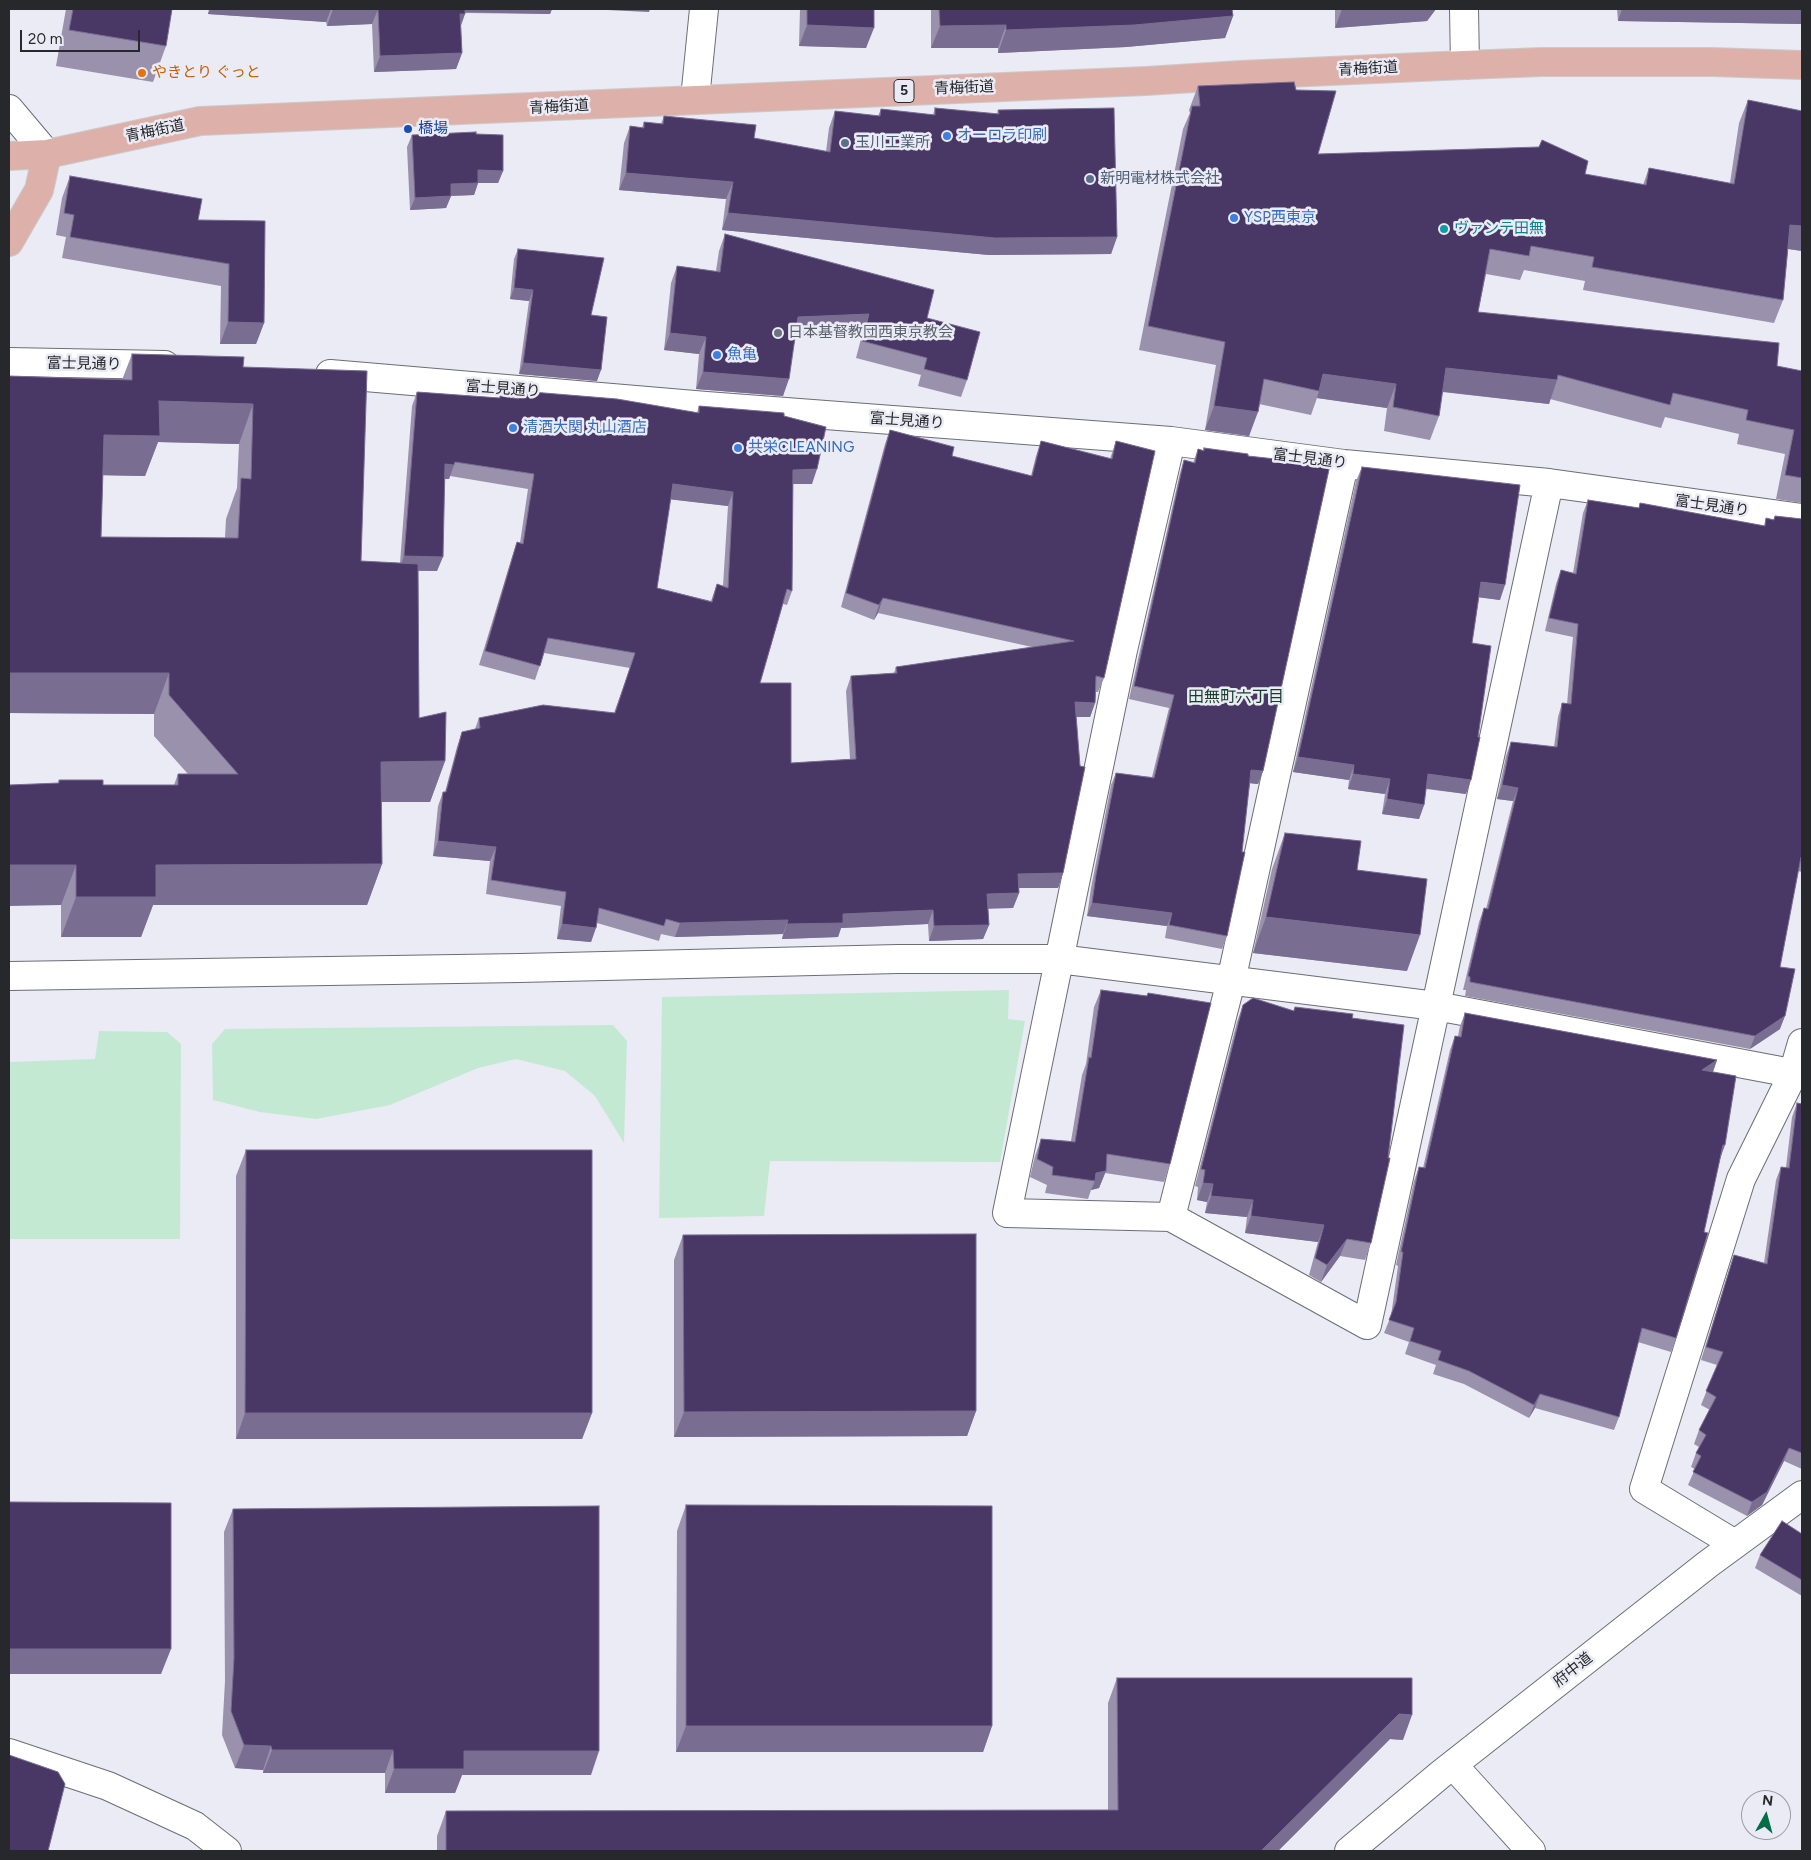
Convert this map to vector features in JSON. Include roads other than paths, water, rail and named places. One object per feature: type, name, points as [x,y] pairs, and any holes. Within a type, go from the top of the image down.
[{"type":"main road","name":"青梅街道","points":[[9,156],[47,154],[200,121],[1118,83],[1542,62],[1701,62],[1802,65]]},
{"type":"main road","points":[[9,242],[39,190],[47,154]]},
{"type":"street","points":[[696,99],[704,9]]},
{"type":"street","points":[[1464,9],[1465,65]]},
{"type":"street","points":[[9,109],[47,154]]},
{"type":"street","name":"富士見通り","points":[[9,362],[187,366]]},
{"type":"street","name":"富士見通り","points":[[303,371],[697,405],[1171,441],[1344,464],[1549,483],[1802,518]]},
{"type":"street","points":[[1171,441],[1123,650],[1007,1213],[1171,1217],[1367,1325],[1549,483]]},
{"type":"street","points":[[1171,1217],[1232,981],[1344,464]]},
{"type":"street","points":[[9,976],[510,968],[889,959],[1058,959],[1436,1006],[1798,1075]]},
{"type":"street","points":[[1735,1544],[1644,1489],[1741,1179],[1798,1075],[1802,1043]]},
{"type":"street","name":"府中道","points":[[1349,1851],[1453,1765],[1735,1544],[1802,1495]]},
{"type":"street","points":[[9,1753],[108,1786],[195,1826],[228,1851]]},
{"type":"street","points":[[1453,1765],[1531,1851]]},
{"type":"place","name":"やきとり ぐっと","points":[[142,73]]},
{"type":"place","name":"橋場","points":[[408,129]]},
{"type":"place","name":"オーロラ印刷","points":[[947,136]]},
{"type":"place","name":"玉川工業所","points":[[845,143]]},
{"type":"place","name":"新明電材株式会社","points":[[1090,179]]},
{"type":"place","name":"YSP西東京","points":[[1234,218]]},
{"type":"place","name":"ヴァンテ田無","points":[[1444,229]]},
{"type":"place","name":"日本基督教団西東京教会","points":[[778,333]]},
{"type":"place","name":"魚亀","points":[[717,355]]},
{"type":"place","name":"清酒大関 丸山酒店","points":[[513,428]]},
{"type":"place","name":"共栄CLEANING","points":[[738,448]]},
{"type":"district","name":"田無町六丁目","points":[[1236,697]]}]
